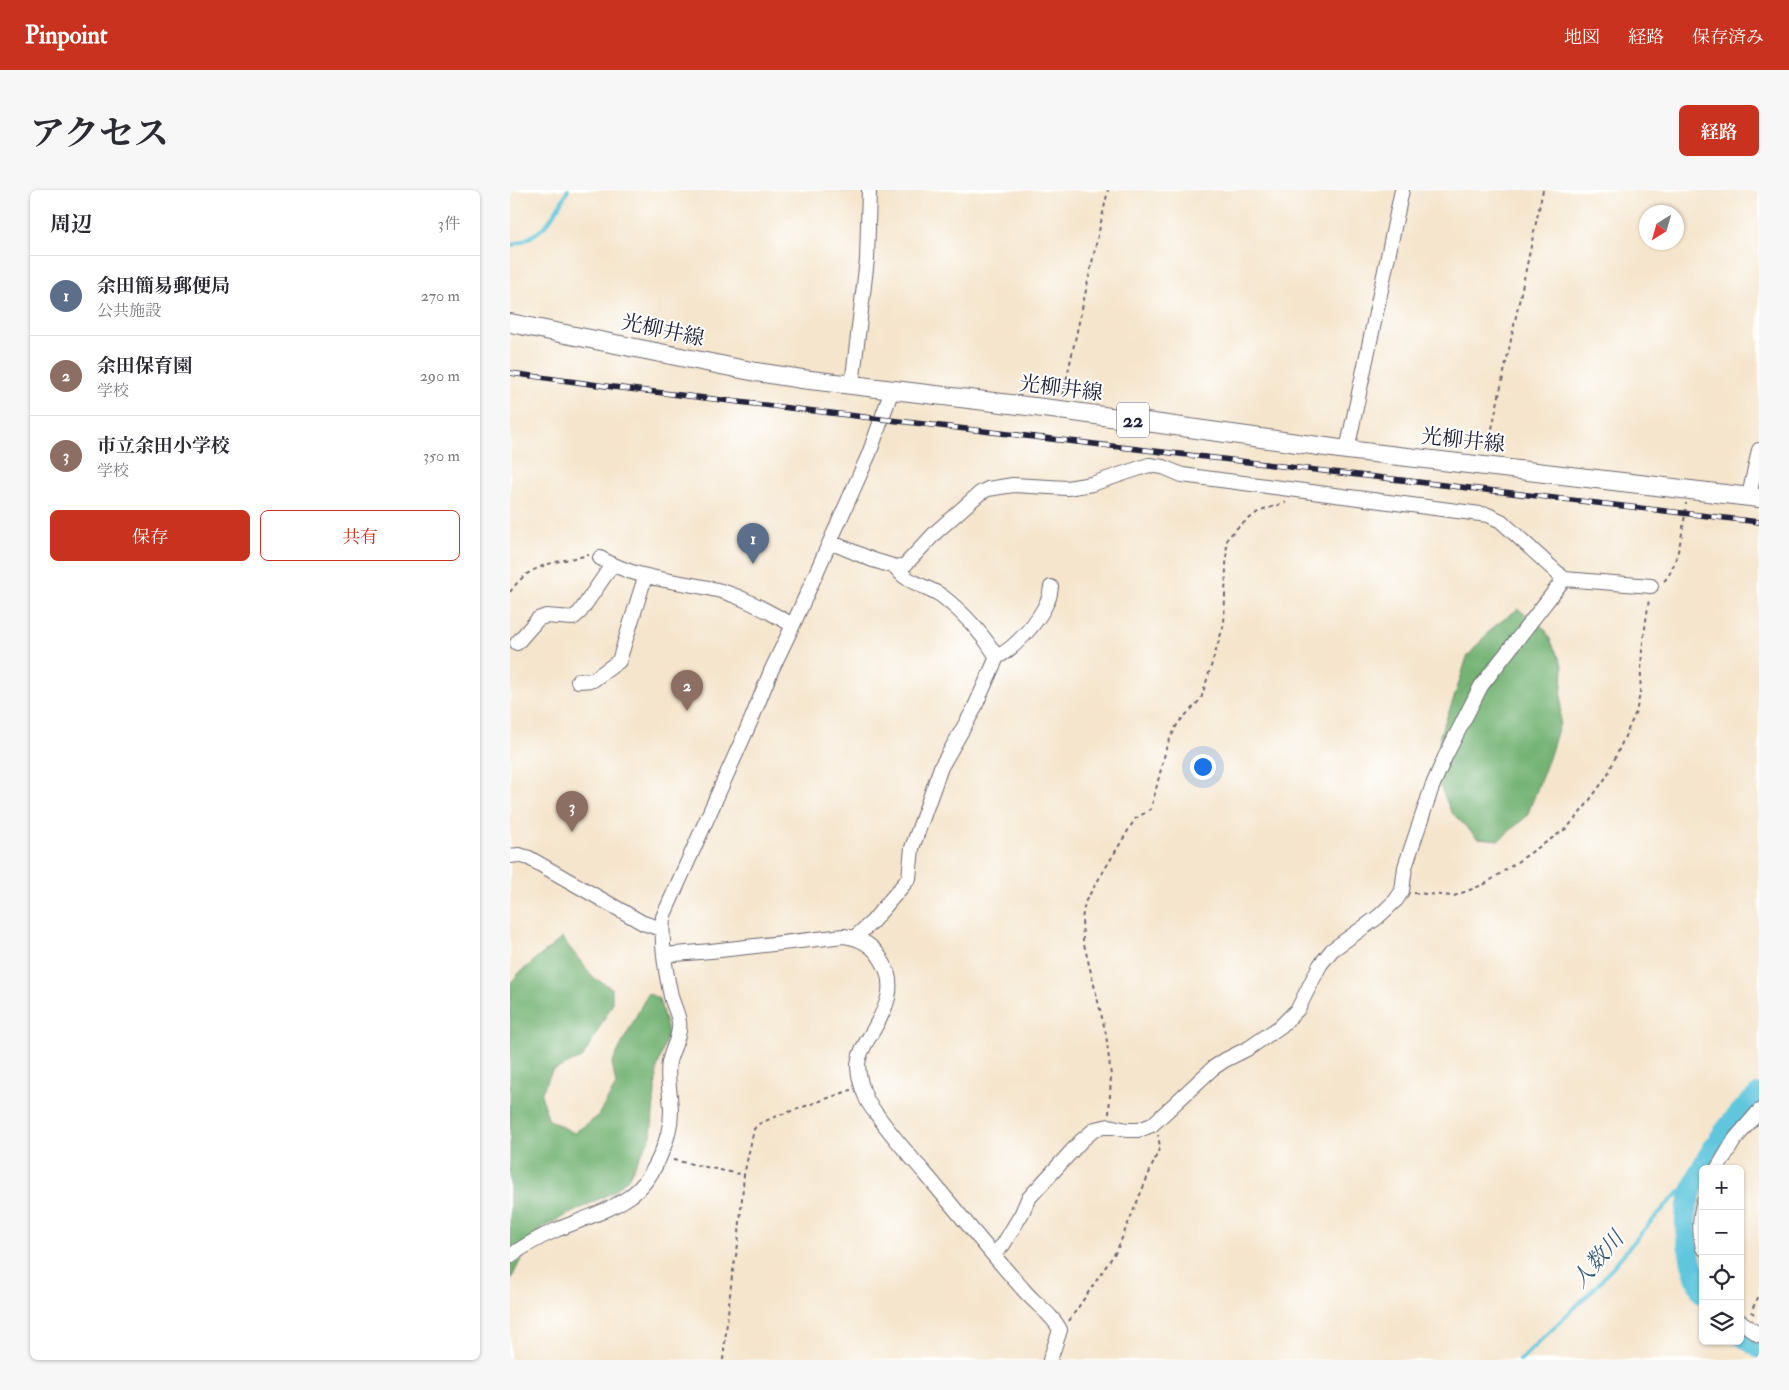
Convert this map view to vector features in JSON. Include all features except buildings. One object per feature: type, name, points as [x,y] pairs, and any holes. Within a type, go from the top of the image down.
[{"type":"main road","name":"光柳井線","points":[[510,323],[756,372],[1060,410],[1347,450],[1754,497]]},
{"type":"street","points":[[852,385],[867,260],[869,190]]},
{"type":"street","points":[[1347,450],[1402,190]]},
{"type":"street","points":[[510,1256],[555,1230],[586,1218],[629,1197],[644,1184],[659,1156],[670,1126],[669,1062],[678,1035],[679,1022],[671,996],[664,954],[663,917],[869,454],[892,390]]},
{"type":"street","points":[[1754,497],[1759,450]]},
{"type":"street","points":[[830,542],[872,560],[896,567],[905,565],[936,532],[988,489],[1013,485],[1067,488],[1092,484],[1149,465],[1163,467],[1182,475],[1488,515],[1501,521],[1564,578],[1651,586]]},
{"type":"street","points":[[600,558],[612,565],[645,577],[721,591],[793,625]]},
{"type":"street","points":[[517,643],[538,619],[546,616],[573,618],[580,612],[612,565]]},
{"type":"street","points":[[896,567],[906,577],[952,603],[975,626],[997,657]]},
{"type":"street","points":[[578,681],[594,680],[619,661],[645,577]]},
{"type":"street","points":[[993,1254],[1003,1245],[1028,1199],[1081,1141],[1095,1130],[1109,1126],[1127,1130],[1139,1130],[1152,1125],[1214,1068],[1249,1048],[1281,1026],[1298,1009],[1320,965],[1332,950],[1378,916],[1396,900],[1402,891],[1405,867],[1432,787],[1471,704],[1481,686],[1564,578]]},
{"type":"street","points":[[854,938],[872,922],[909,878],[912,848],[941,767],[973,711],[997,657],[1003,654],[1024,634],[1041,615],[1049,600],[1051,587]]},
{"type":"street","points":[[510,856],[519,855],[529,858],[643,923],[662,930]]},
{"type":"street","points":[[664,954],[711,951],[835,936],[854,938],[870,946],[879,955],[886,966],[890,982],[889,1000],[882,1016],[862,1049],[858,1063],[867,1101],[891,1134],[1026,1294],[1058,1325],[1060,1330],[1050,1360]]},
{"type":"street","points":[[1719,1165],[1735,1139],[1759,1111]]},
{"type":"street","points":[[1744,1324],[1759,1335]]},
{"type":"path","points":[[1060,410],[1108,190]]},
{"type":"path","points":[[1484,465],[1543,190]]},
{"type":"path","points":[[1402,891],[1422,895],[1454,896],[1486,884],[1567,828],[1607,776],[1636,712],[1640,694],[1642,650],[1651,586],[1665,581],[1675,563],[1684,525],[1686,488]]},
{"type":"path","points":[[1109,1126],[1112,1076],[1106,1034],[1083,940],[1082,919],[1085,902],[1135,819],[1152,809],[1168,745],[1178,723],[1201,699],[1224,624],[1227,539],[1236,528],[1258,512],[1294,499]]},
{"type":"path","points":[[510,592],[520,579],[532,571],[553,563],[592,554],[600,558]]},
{"type":"path","points":[[723,1360],[732,1276],[738,1245],[744,1175],[754,1129],[759,1124],[772,1118],[863,1086]]},
{"type":"path","points":[[1060,1330],[1075,1313],[1116,1250],[1128,1224],[1160,1147],[1160,1137],[1152,1125]]},
{"type":"path","points":[[659,1156],[744,1175]]},
{"type":"path","points":[[1755,1315],[1751,1311],[1759,1296]]},
{"type":"green space","points":[[1518,609],[1545,629],[1563,666],[1560,723],[1527,816],[1499,840],[1477,838],[1451,812],[1439,783],[1440,735],[1467,657],[1492,628]]},
{"type":"green space","points":[[562,938],[594,978],[612,988],[612,1005],[583,1057],[552,1071],[541,1094],[548,1119],[574,1133],[597,1117],[616,1085],[612,1063],[648,993],[659,999],[668,1032],[657,1069],[651,1136],[628,1178],[613,1192],[541,1228],[519,1263],[510,1282],[510,984],[518,974]]},
{"type":"waterway","points":[[510,246],[531,237],[546,225],[568,190]]},
{"type":"waterway","points":[[1699,1286],[1687,1243],[1685,1221],[1690,1197],[1696,1180],[1713,1148],[1735,1118],[1759,1094]]},
{"type":"waterway","name":"人数川","points":[[1520,1360],[1594,1289],[1649,1224],[1674,1197],[1697,1177]]},
{"type":"waterway","points":[[1744,1337],[1759,1348]]},
{"type":"railway","points":[[510,373],[881,419],[1759,522]]},
{"type":"place","name":"余田簡易郵便局","points":[[753,564]]},
{"type":"place","name":"余田保育園","points":[[687,711]]},
{"type":"place","name":"市立余田小学校","points":[[572,832]]}]
